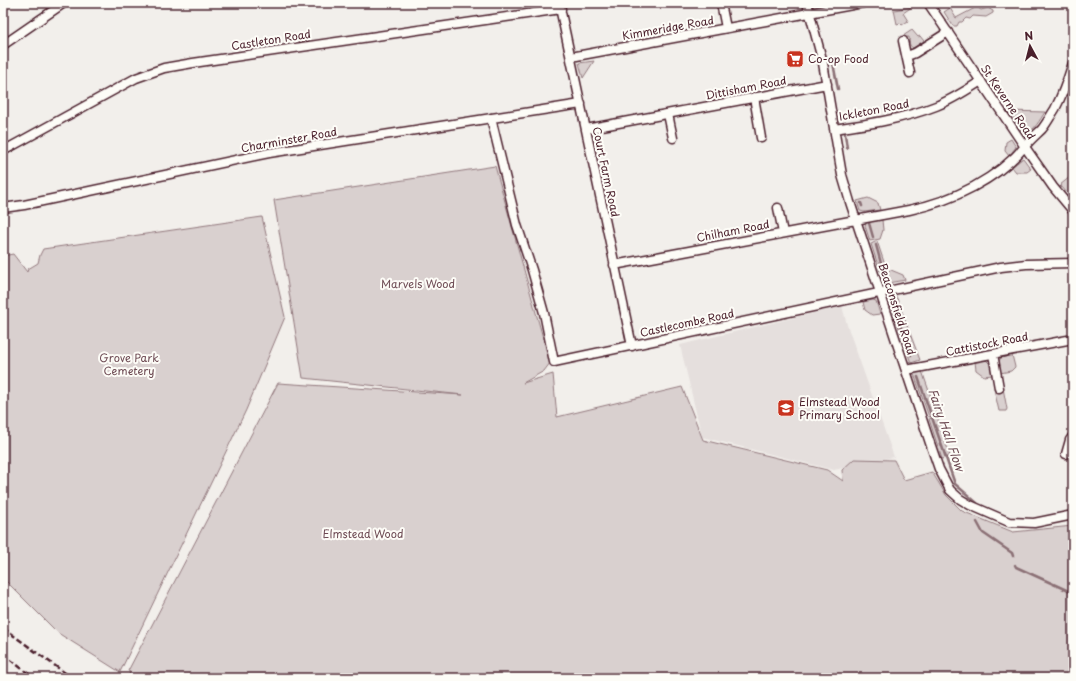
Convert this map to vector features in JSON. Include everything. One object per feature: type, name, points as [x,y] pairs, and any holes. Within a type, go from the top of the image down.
[{"type":"street","points":[[3,45],[64,3]]},
{"type":"street","points":[[721,3],[726,28]]},
{"type":"street","name":"Beaconsfield Road","points":[[807,3],[827,84],[842,174],[939,469],[950,490],[960,499],[1009,522],[1034,523],[1073,515]]},
{"type":"street","name":"Kimmeridge Road","points":[[571,57],[863,3]]},
{"type":"street","name":"St Keverne Road","points":[[928,3],[1024,147],[1053,187],[1072,206]]},
{"type":"street","name":"Court Farm Road","points":[[560,6],[632,346]]},
{"type":"street","name":"Castleton Road","points":[[3,151],[136,78],[164,68],[560,6]]},
{"type":"street","points":[[906,56],[915,53],[948,32]]},
{"type":"street","points":[[903,41],[910,73]]},
{"type":"street","name":"Chilham Road","points":[[614,265],[923,207],[948,199],[990,177],[1006,165],[1043,127],[1055,108],[1067,82],[1073,63]]},
{"type":"street","name":"Ickleton Road","points":[[834,129],[888,121],[913,115],[937,106],[981,81]]},
{"type":"street","name":"Dittisham Road","points":[[586,129],[827,84]]},
{"type":"street","points":[[754,97],[761,138]]},
{"type":"street","name":"Charminster Road","points":[[3,208],[32,204],[269,153],[581,104]]},
{"type":"street","points":[[668,114],[673,138]]},
{"type":"street","name":"Castlecombe Road","points":[[491,118],[517,225],[544,313],[554,362],[1001,267],[1026,264],[1073,263]]},
{"type":"street","points":[[778,208],[783,233]]},
{"type":"street","name":"Cattistock Road","points":[[906,370],[1073,339]]},
{"type":"street","points":[[993,354],[999,388]]},
{"type":"street","points":[[1066,454],[1070,440],[1073,436]]},
{"type":"shaded area","name":"Elmstead Wood Primary School","points":[[842,306],[847,325],[894,457],[834,470],[702,437],[680,345]]},
{"type":"green space","points":[[912,7],[903,13],[908,21],[902,25],[900,23],[897,24],[894,10]]},
{"type":"green space","points":[[950,8],[956,18],[975,8],[981,10],[988,8],[993,11],[993,13],[986,17],[973,16],[970,19],[966,18],[962,22],[959,22],[957,26],[953,26],[944,12]]},
{"type":"green space","points":[[912,30],[924,41],[913,48],[910,45],[909,37],[900,38]]},
{"type":"green space","points":[[594,61],[583,78],[579,63]]},
{"type":"green space","points":[[1009,111],[1045,112],[1034,128],[1026,135],[1023,133]]},
{"type":"green space","points":[[1011,139],[1016,147],[1009,156],[1005,151],[1006,142]]},
{"type":"green space","points":[[1023,158],[1031,169],[1027,172],[1016,172],[1012,167]]},
{"type":"green space","name":"Elmstead Wood","points":[[495,166],[550,363],[544,371],[523,383],[553,374],[557,417],[682,387],[703,440],[827,470],[843,481],[842,470],[854,459],[894,460],[904,480],[932,472],[946,495],[962,511],[1013,532],[1073,526],[1073,678],[128,678],[130,672],[128,671],[278,383],[463,395],[303,378],[274,200]]},
{"type":"green space","points":[[1070,177],[1073,179],[1072,195],[1069,195],[1060,185]]},
{"type":"green space","points":[[868,198],[878,203],[880,210],[860,211],[857,201]]},
{"type":"green space","name":"Grove Park Cemetery","points":[[262,217],[285,317],[246,410],[120,672],[58,633],[6,581],[3,573],[3,256],[13,254],[27,272],[28,269],[38,263],[43,249]]},
{"type":"green space","points":[[882,220],[883,230],[880,239],[870,241],[865,226],[867,222]]},
{"type":"green space","points":[[877,241],[886,268],[880,271],[871,244]]},
{"type":"green space","points":[[891,270],[903,275],[905,280],[888,283],[884,282],[881,273]]},
{"type":"green space","points":[[896,296],[920,360],[911,363],[890,302],[891,297]]},
{"type":"green space","points":[[873,300],[876,301],[880,314],[872,315],[865,310],[863,302]]},
{"type":"green space","points":[[1012,355],[1015,367],[1011,371],[1000,373],[998,362],[1001,358]]},
{"type":"green space","points":[[986,360],[990,364],[992,375],[984,376],[976,370],[975,362]]},
{"type":"green space","points":[[922,371],[937,414],[929,417],[914,374]]},
{"type":"green space","points":[[1003,388],[1007,409],[1006,411],[999,411],[994,389]]},
{"type":"green space","points":[[937,416],[950,456],[942,459],[929,419]]},
{"type":"waterway","name":"Fairy Hall Flow","points":[[833,63],[838,89]]},
{"type":"waterway","name":"Fairy Hall Flow","points":[[845,134],[847,148]]},
{"type":"waterway","name":"Fairy Hall Flow","points":[[869,223],[873,237]]},
{"type":"waterway","name":"Fairy Hall Flow","points":[[876,245],[882,267]]},
{"type":"waterway","name":"Fairy Hall Flow","points":[[890,296],[911,355]]},
{"type":"waterway","name":"Fairy Hall Flow","points":[[918,377],[955,484],[977,503]]},
{"type":"waterway","name":"Fairy Hall Flow","points":[[977,522],[983,533],[1012,553],[1013,556]]},
{"type":"waterway","name":"Fairy Hall Flow","points":[[1015,565],[1016,567],[1073,593]]},
{"type":"railway","points":[[3,628],[72,678]]},
{"type":"railway","points":[[3,654],[34,678]]},
{"type":"place","name":"Co-op Food","points":[[795,59]]},
{"type":"place","name":"Elmstead Wood Primary School","points":[[786,408]]},
{"type":"park label","name":"Marvels Wood","points":[[418,284]]}]
